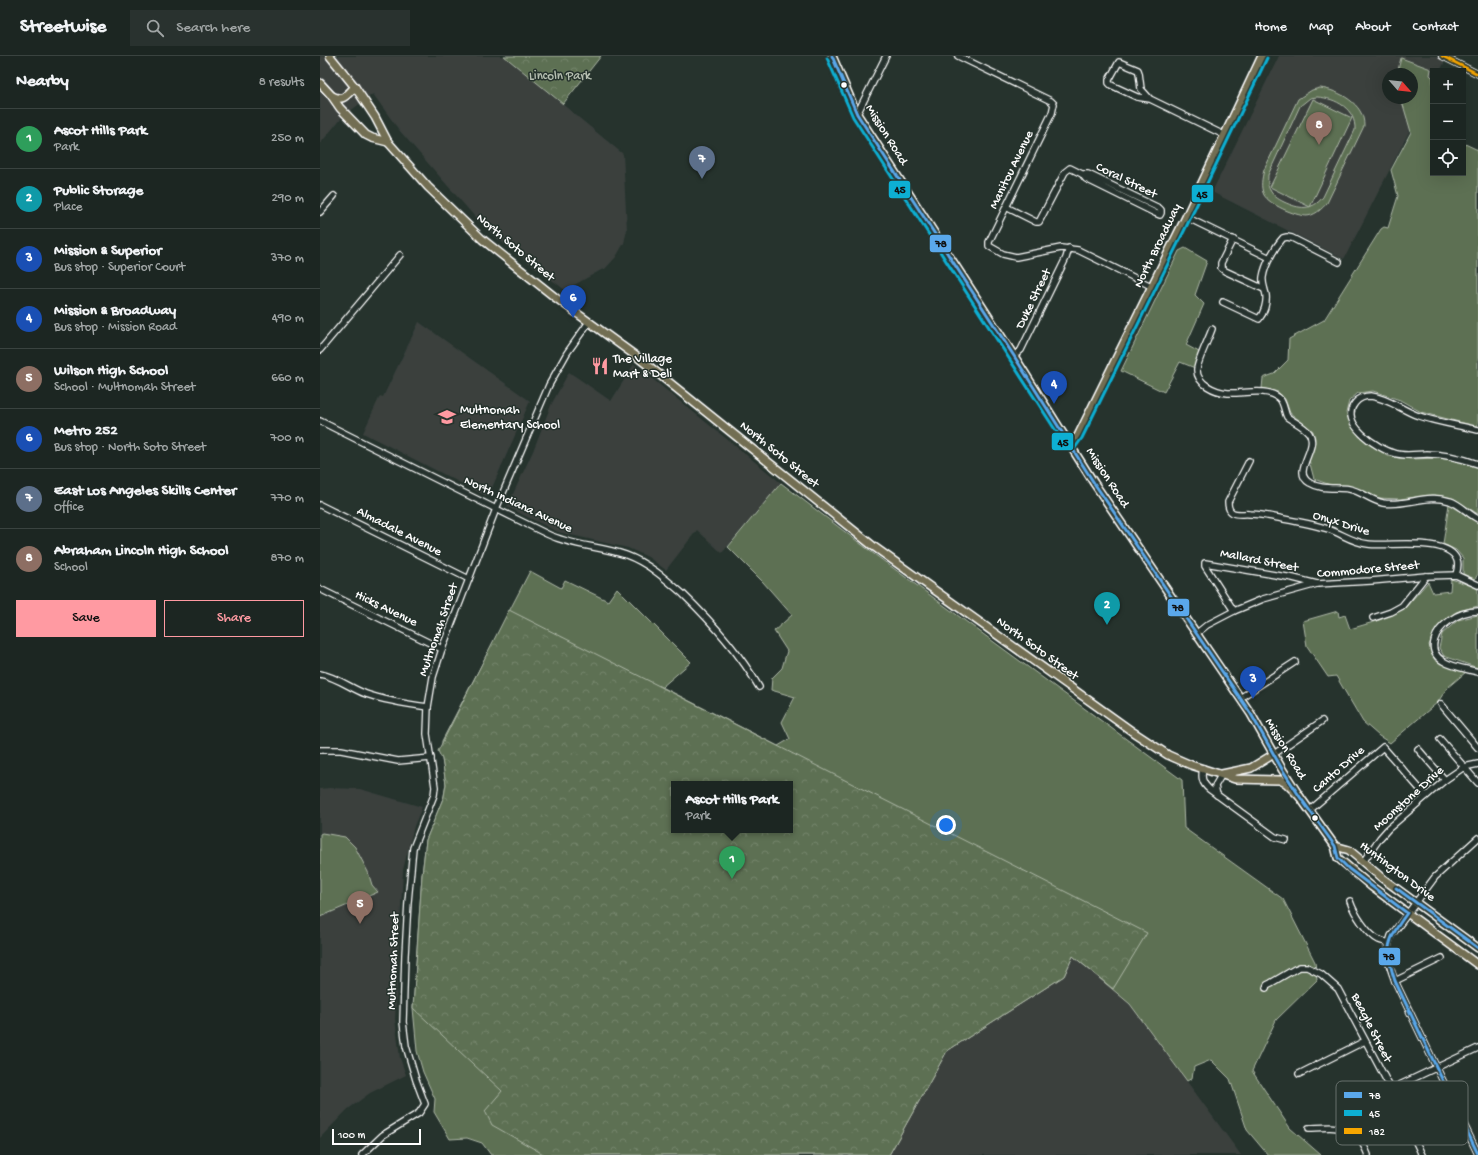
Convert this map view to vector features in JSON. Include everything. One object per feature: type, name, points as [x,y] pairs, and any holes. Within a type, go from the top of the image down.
[{"type":"main road","name":"North Soto Street","points":[[330,56],[355,87],[375,117],[388,142],[428,187],[482,239],[589,322],[640,358],[873,546],[1138,736],[1168,755],[1222,774],[1251,768],[1274,754]]},
{"type":"main road","name":"Mission Road","points":[[832,56],[857,114],[1014,356],[1094,483],[1240,698],[1300,797],[1335,846]]},
{"type":"main road","name":"North Broadway","points":[[1071,445],[1078,436],[1186,217],[1262,56]]},
{"type":"main road","points":[[320,83],[340,108],[366,135],[388,142]]},
{"type":"main road","points":[[331,95],[338,99],[342,98],[355,87]]},
{"type":"main road","points":[[1222,774],[1235,779],[1280,780],[1286,783],[1300,797]]},
{"type":"main road","name":"Huntington Drive","points":[[1477,946],[1382,878],[1349,850],[1335,846],[1338,858],[1349,869],[1478,965]]},
{"type":"street","points":[[857,114],[886,56]]},
{"type":"street","name":"Manitou Avenue","points":[[958,56],[1052,101],[1054,104],[1052,113],[989,242],[989,246],[1003,254],[1016,257],[1061,248],[1069,248]]},
{"type":"street","points":[[1442,56],[1478,74]]},
{"type":"street","points":[[1150,99],[1141,89],[1138,70],[1119,62],[1108,80],[1108,83],[1131,95],[1150,99],[1224,135]]},
{"type":"street","name":"Coral Street","points":[[1006,207],[1036,222],[1039,222],[1068,169],[1082,174],[1088,174],[1159,208],[1161,213],[1158,215],[1086,179],[1082,174]]},
{"type":"street","points":[[320,212],[334,196]]},
{"type":"street","points":[[1186,217],[1270,258]]},
{"type":"street","points":[[1223,302],[1259,319],[1262,315],[1266,295],[1262,283],[1263,275],[1270,258],[1283,238],[1287,237],[1339,262]]},
{"type":"street","points":[[1233,239],[1221,263],[1221,268],[1264,289]]},
{"type":"street","points":[[1069,248],[1085,253],[1152,286]]},
{"type":"street","name":"Duke Street","points":[[1014,356],[1021,350],[1066,258],[1069,248]]},
{"type":"street","points":[[320,350],[400,254]]},
{"type":"street","name":"Multnomah Street","points":[[362,1155],[383,1135],[419,1113],[425,1104],[406,1046],[403,1022],[407,910],[412,848],[434,791],[435,778],[428,734],[428,707],[433,677],[442,649],[496,509],[549,385],[566,354],[589,322]]},
{"type":"street","points":[[1212,329],[1197,369],[1198,378],[1204,384],[1221,392],[1265,392],[1272,393],[1279,398],[1283,403],[1287,417],[1305,429],[1310,434],[1312,440],[1303,469],[1303,475],[1306,480],[1317,486],[1357,491],[1383,503],[1430,499],[1444,500],[1457,504],[1478,519]]},
{"type":"street","points":[[1478,430],[1424,417],[1379,398],[1369,396],[1361,397],[1355,402],[1351,412],[1352,419],[1360,432],[1376,446],[1395,454],[1449,456],[1478,464]]},
{"type":"street","name":"North Indiana Avenue","points":[[320,421],[559,539],[608,549],[628,555],[648,566],[667,580],[705,616],[732,646],[759,687]]},
{"type":"street","name":"Onyx Drive","points":[[1248,461],[1228,502],[1228,507],[1234,514],[1257,514],[1316,526],[1328,529],[1357,542],[1368,544],[1435,545],[1452,554],[1457,560],[1458,566],[1456,575]]},
{"type":"street","name":"Almadale Avenue","points":[[320,505],[469,579]]},
{"type":"street","name":"Mallard Street","points":[[1234,611],[1205,566],[1205,563],[1293,578],[1317,584]]},
{"type":"street","name":"Commodore Street","points":[[1196,634],[1207,625],[1234,611],[1263,599],[1317,584],[1456,575],[1478,585]]},
{"type":"street","points":[[1373,618],[1391,612],[1402,606],[1426,576]]},
{"type":"street","name":"Hicks Avenue","points":[[320,589],[442,649]]},
{"type":"street","points":[[1478,611],[1463,614],[1448,622],[1434,640],[1432,646],[1437,656],[1442,661],[1478,672]]},
{"type":"street","points":[[1240,698],[1295,662]]},
{"type":"street","points":[[320,674],[328,675],[365,693],[382,699],[428,707]]},
{"type":"street","points":[[1441,704],[1478,748]]},
{"type":"street","points":[[1274,754],[1322,721]]},
{"type":"street","points":[[1440,739],[1478,783]]},
{"type":"street","name":"Canto Drive","points":[[1310,810],[1383,747],[1426,796]]},
{"type":"street","points":[[1418,749],[1445,780]]},
{"type":"street","points":[[320,750],[356,752],[398,761],[432,758]]},
{"type":"street","name":"Moonstone Drive","points":[[1363,862],[1388,829],[1426,796],[1464,767],[1478,764]]},
{"type":"street","points":[[1203,768],[1201,776],[1205,786],[1275,837],[1286,840]]},
{"type":"street","points":[[1217,795],[1215,786],[1222,774]]},
{"type":"street","points":[[1443,1081],[1395,981],[1388,961],[1388,942],[1407,913],[1435,877],[1478,838]]},
{"type":"street","points":[[1350,901],[1353,910],[1369,932],[1379,940],[1388,942]]},
{"type":"street","points":[[1395,981],[1442,958]]},
{"type":"street","name":"Beagle Street","points":[[1266,988],[1267,985],[1300,967],[1307,967],[1338,989],[1387,1081]]},
{"type":"street","points":[[1299,1074],[1365,1041]]},
{"type":"street","points":[[1409,1081],[1478,1048]]},
{"type":"street","points":[[1309,1128],[1336,1127]]},
{"type":"street","points":[[1468,1133],[1478,1154]]},
{"type":"street","points":[[1363,1145],[1368,1155]]},
{"type":"street","name":"Beagle Street","points":[[1417,1145],[1422,1155]]},
{"type":"shaded area","points":[[320,56],[504,56],[623,154],[627,230],[624,243],[616,257],[604,270],[603,269],[565,290],[494,236],[475,217],[399,130],[373,94],[342,117],[320,144]]},
{"type":"shaded area","points":[[1279,56],[1448,56],[1442,68],[1430,68],[1430,91],[1344,259],[1212,192]]},
{"type":"shaded area","name":"Multnomah Elementary School","points":[[419,322],[530,401],[488,497],[363,433],[380,396],[383,397]]},
{"type":"shaded area","points":[[634,364],[781,483],[722,553],[697,530],[666,570],[648,557],[628,548],[558,532],[507,507],[533,451],[551,405],[569,372],[611,401]]},
{"type":"shaded area","points":[[320,789],[360,789],[422,807],[414,826],[403,870],[395,1019],[400,1058],[406,1075],[370,1093],[347,1110],[320,1138]]},
{"type":"shaded area","points":[[1073,955],[1130,1004],[1241,1155],[889,1155],[947,1051],[1064,976]]},
{"type":"green space","name":"Lincoln Park","points":[[504,56],[601,56],[563,104]]},
{"type":"green space","points":[[1401,58],[1430,69],[1430,176],[1466,176],[1466,144],[1478,150],[1478,427],[1421,412],[1400,400],[1373,391],[1358,393],[1349,401],[1346,413],[1354,430],[1370,445],[1388,456],[1411,459],[1441,458],[1464,462],[1478,467],[1478,514],[1453,498],[1432,495],[1400,499],[1378,498],[1349,486],[1333,486],[1314,479],[1309,460],[1314,446],[1313,431],[1290,413],[1285,399],[1278,392],[1262,388],[1263,378],[1274,374],[1288,360],[1289,339],[1324,320],[1381,229],[1384,227],[1388,228],[1398,196],[1391,170],[1411,132],[1403,104],[1418,104],[1418,68],[1398,68]]},
{"type":"green space","points":[[1320,88],[1327,89],[1342,95],[1360,111],[1364,126],[1327,203],[1318,212],[1306,216],[1289,212],[1267,199],[1262,189],[1262,182],[1264,170],[1298,99],[1312,90]],"holes":[[[1310,98],[1324,98],[1338,102],[1344,106],[1352,116],[1355,130],[1323,197],[1319,202],[1310,207],[1295,206],[1282,201],[1273,194],[1268,186],[1268,175],[1300,106]]]},
{"type":"green space","points":[[1313,99],[1352,118],[1310,207],[1270,187]]},
{"type":"green space","points":[[1185,248],[1207,261],[1195,295],[1204,304],[1186,345],[1199,352],[1195,368],[1180,362],[1164,392],[1121,371],[1179,251]]},
{"type":"green space","points":[[781,483],[874,554],[1182,780],[1184,828],[1283,899],[1315,962],[1317,980],[1276,1020],[1252,1071],[1290,1128],[1321,1155],[1268,1155],[1247,1130],[1230,1079],[1211,1060],[1194,1067],[1192,1078],[1187,1081],[1130,1004],[1073,956],[1064,976],[947,1051],[889,1155],[491,1155],[482,1143],[467,1138],[450,1139],[434,1112],[435,1099],[423,1072],[417,1051],[413,1008],[422,875],[426,840],[444,796],[446,784],[442,759],[442,741],[530,571],[561,588],[565,580],[608,601],[617,588],[691,662],[662,687],[778,746],[790,739],[782,722],[795,697],[771,690],[772,678],[782,668],[787,651],[774,631],[792,615],[763,582],[728,547]]},
{"type":"green space","points":[[1449,504],[1478,523],[1478,574],[1475,579],[1463,574],[1463,558],[1456,550],[1443,544]]},
{"type":"green space","points":[[1451,579],[1478,588],[1478,606],[1456,612],[1438,627],[1429,645],[1435,660],[1466,672],[1447,688],[1438,702],[1390,743],[1379,736],[1363,722],[1336,676],[1328,677],[1307,646],[1303,621],[1338,611],[1339,617],[1345,615],[1350,629],[1377,621],[1404,609],[1428,582],[1433,593],[1450,591]]},
{"type":"green space","points":[[509,610],[1147,933],[1113,989],[1073,956],[1064,976],[947,1051],[889,1155],[545,1155],[492,1125],[485,1111],[502,1091],[413,1008],[422,875],[426,840],[444,796],[446,784],[442,759],[438,751]]},
{"type":"green space","points":[[1478,615],[1478,668],[1444,656],[1439,648],[1442,634],[1458,620]]},
{"type":"green space","points":[[322,833],[345,837],[355,847],[368,872],[372,885],[378,892],[320,917],[320,834]]},
{"type":"transit line","name":"78","points":[[832,56],[857,114],[1014,356],[1094,483],[1251,714],[1282,769],[1335,846],[1338,858],[1349,869],[1407,913],[1395,931],[1389,945],[1389,960],[1395,981],[1443,1081]]},
{"type":"transit line","name":"182","points":[[1442,56],[1478,74]]},
{"type":"transit line","name":"45","points":[[827,58],[853,117],[1067,448],[1071,450],[1075,448],[1082,438],[1190,219],[1267,58]]},
{"type":"transit line","name":"78","points":[[1396,888],[1478,948]]},
{"type":"transit line","name":"78","points":[[1468,1133],[1478,1154]]},
{"type":"place","name":"Abraham Lincoln High School","points":[[1319,145]]},
{"type":"place","name":"East Los Angeles Skills Center","points":[[702,179]]},
{"type":"place","name":"Metro 252","points":[[573,318]]},
{"type":"place","name":"The Village Mart & Deli","points":[[600,366]]},
{"type":"place","name":"Mission & Broadway","points":[[1054,404]]},
{"type":"place","name":"Multnomah Elementary School","points":[[447,417]]},
{"type":"place","name":"Public Storage","points":[[1107,625]]},
{"type":"place","name":"Mission & Superior","points":[[1253,699]]},
{"type":"place","name":"Ascot Hills Park","points":[[732,879]]},
{"type":"place","name":"Wilson High School","points":[[360,924]]}]
